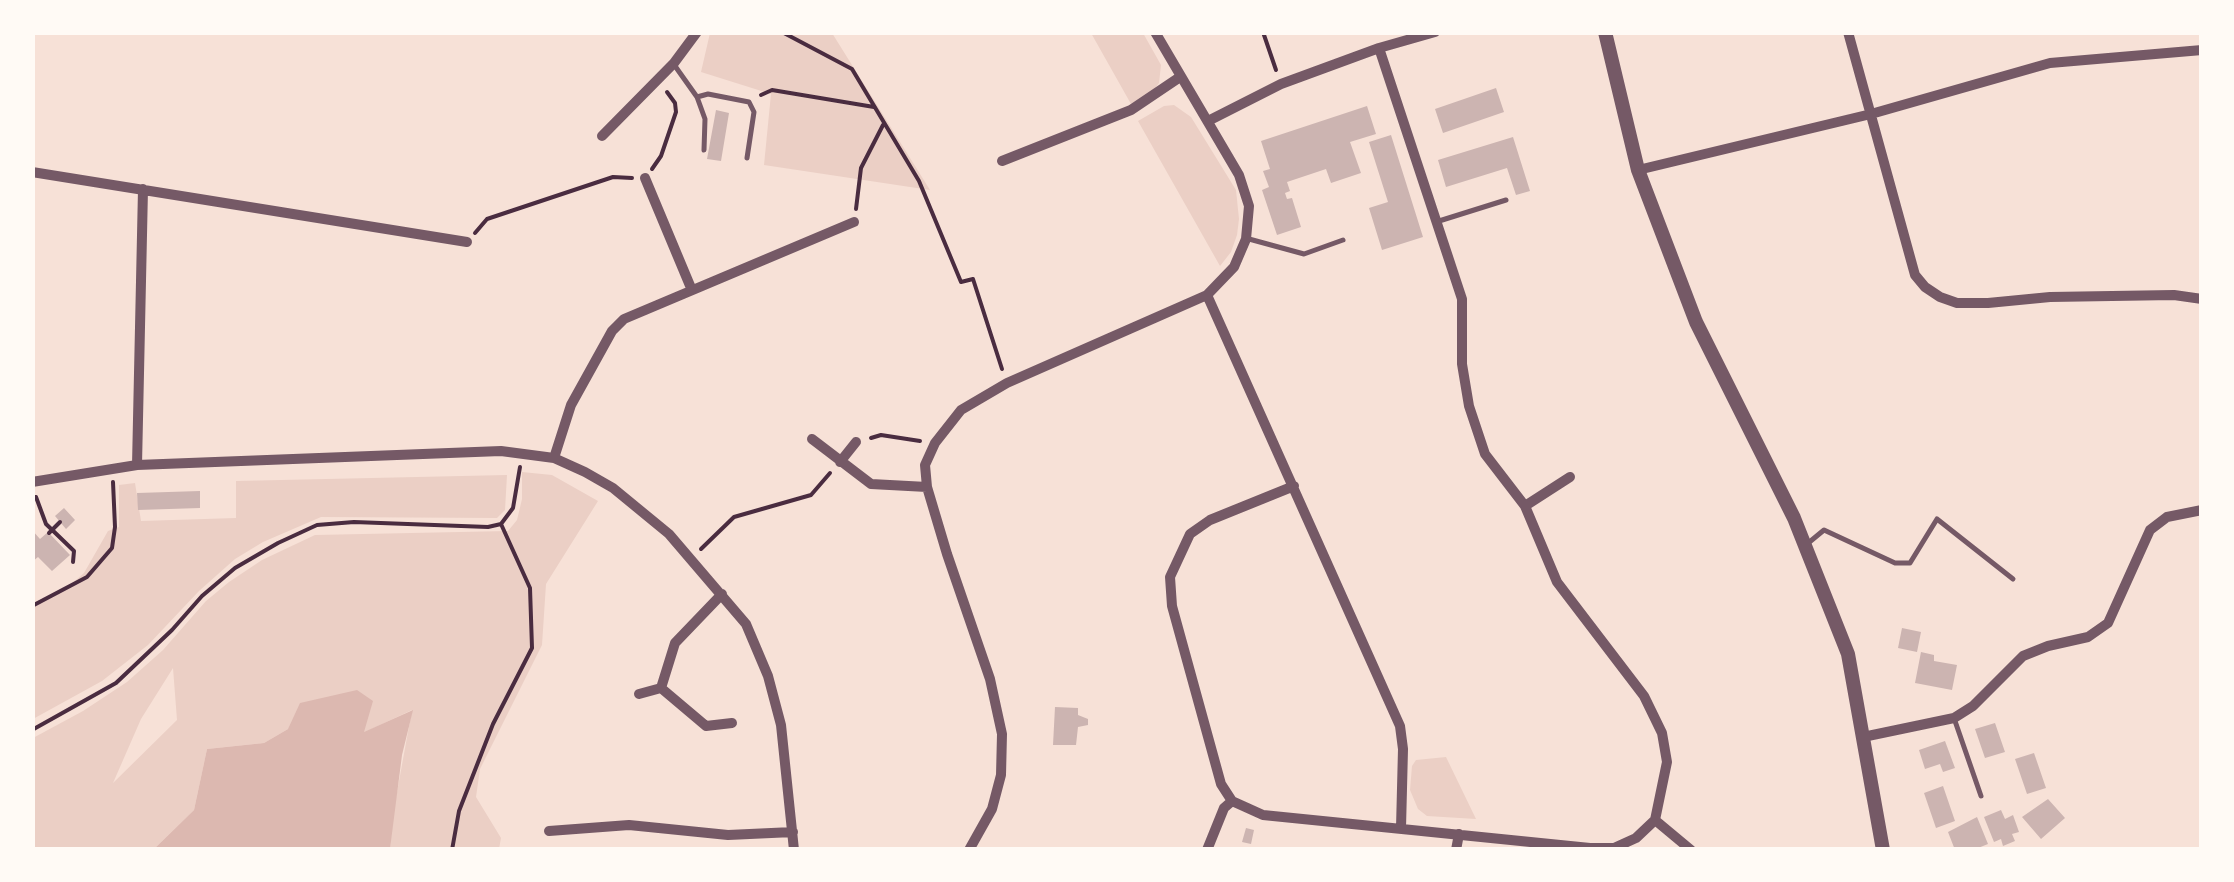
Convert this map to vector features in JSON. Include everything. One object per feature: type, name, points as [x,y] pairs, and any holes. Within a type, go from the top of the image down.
[{"type":"street","points":[[602,136],[674,63],[696,32]]},
{"type":"street","points":[[969,850],[992,808],[1000,776],[1002,734],[990,680],[946,554],[927,487],[925,465],[936,442],[961,410],[1006,383],[1207,295],[1234,267],[1246,238],[1249,206],[1239,175],[1155,32]]},
{"type":"street","points":[[1208,121],[1281,84],[1434,32]]},
{"type":"street","points":[[1606,32],[1638,170],[1696,322],[1805,546],[1848,654],[1883,850]]},
{"type":"street","points":[[1848,32],[1915,275],[1925,287],[1957,302],[1988,304],[2050,297],[2174,295],[2202,299]]},
{"type":"street","points":[[1638,170],[1871,114],[2050,63],[2196,49],[2190,32]]},
{"type":"street","points":[[1294,486],[1210,520],[1190,534],[1170,577],[1172,606],[1216,766],[1232,801],[1264,816],[1614,848],[1636,838],[1655,820],[1667,762],[1662,732],[1644,696],[1557,582],[1525,506],[1485,454],[1462,364],[1462,299],[1379,48]]},
{"type":"street","points":[[1002,161],[1131,110],[1180,76]]},
{"type":"street","points":[[32,172],[467,242]]},
{"type":"street","points":[[645,178],[692,288]]},
{"type":"street","points":[[137,465],[143,190]]},
{"type":"street","points":[[554,458],[571,404],[612,331],[624,319],[854,222]]},
{"type":"street","points":[[1207,295],[1400,726],[1404,749],[1401,828]]},
{"type":"street","points":[[812,438],[871,484],[927,487]]},
{"type":"street","points":[[840,462],[856,442]]},
{"type":"street","points":[[32,485],[137,465],[523,452],[554,458],[613,488],[669,534],[746,624],[768,676],[781,725],[794,850]]},
{"type":"street","points":[[1525,506],[1570,477]]},
{"type":"street","points":[[1862,737],[1954,718],[1973,706],[2023,656],[2088,637],[2108,623],[2150,530],[2167,518],[2202,510]]},
{"type":"street","points":[[661,688],[675,643],[722,594]]},
{"type":"street","points":[[639,694],[661,688]]},
{"type":"street","points":[[661,688],[706,726],[732,723]]},
{"type":"street","points":[[1207,850],[1224,808],[1232,801]]},
{"type":"street","points":[[1655,820],[1691,850]]},
{"type":"street","points":[[549,831],[629,824],[728,835],[792,832]]},
{"type":"street","points":[[1456,850],[1458,834]]},
{"type":"lane","points":[[674,63],[705,119],[704,150]]},
{"type":"lane","points":[[696,97],[708,94],[750,102],[754,112],[747,158]]},
{"type":"lane","points":[[1436,222],[1506,200]]},
{"type":"lane","points":[[1246,238],[1304,254],[1343,240]]},
{"type":"lane","points":[[1805,546],[1824,530],[1895,562],[1910,564],[1937,519],[2013,579]]},
{"type":"lane","points":[[1954,718],[1980,796]]},
{"type":"path","points":[[782,32],[852,69],[919,181],[962,282],[972,279],[1006,383]]},
{"type":"path","points":[[1263,32],[1281,84]]},
{"type":"path","points":[[467,242],[487,219],[614,178],[645,178],[661,156],[676,112],[675,102],[658,80]]},
{"type":"path","points":[[750,102],[772,90],[874,107]]},
{"type":"path","points":[[854,222],[861,168],[884,125]]},
{"type":"path","points":[[856,442],[880,435],[936,442]]},
{"type":"path","points":[[32,730],[116,683],[202,596],[235,568],[278,542],[317,525],[354,522],[488,527],[501,524],[513,508],[523,452]]},
{"type":"path","points":[[691,558],[734,518],[810,495],[840,462]]},
{"type":"path","points":[[32,606],[88,577],[112,548],[112,467]]},
{"type":"path","points":[[32,485],[50,532],[74,550],[74,562]]},
{"type":"path","points":[[50,532],[60,522]]},
{"type":"path","points":[[452,850],[459,811],[472,776],[532,648],[530,588],[501,524]]},
{"type":"shaded area","points":[[710,33],[832,33],[930,190],[764,165],[771,94],[701,72]]},
{"type":"shaded area","points":[[1091,33],[1143,33],[1161,65],[1159,83],[1153,91],[1131,104]]},
{"type":"shaded area","points":[[1174,105],[1191,117],[1236,190],[1237,235],[1220,266],[1138,121],[1164,106]]},
{"type":"shaded area","points":[[522,472],[552,475],[598,501],[546,584],[542,645],[480,769],[476,797],[501,838],[499,849],[390,849],[412,710],[363,733],[288,729],[264,743],[207,749],[194,810],[154,849],[33,850],[33,738],[127,682],[229,582],[262,560],[315,535],[508,531],[517,520]],"holes":[[[173,668],[177,720],[113,783],[141,719]]]},
{"type":"shaded area","points":[[507,475],[505,510],[497,518],[321,517],[263,542],[235,559],[148,645],[102,681],[33,719],[33,603],[69,586],[84,573],[108,531],[119,527],[119,485],[135,483],[141,521],[236,518],[236,481]]},
{"type":"shaded area","points":[[357,690],[373,701],[364,732],[413,710],[402,755],[390,849],[154,849],[194,810],[207,749],[264,743],[288,729],[300,703]]},
{"type":"shaded area","points":[[1446,757],[1476,819],[1427,816],[1418,809],[1410,790],[1412,766],[1416,760]]},
{"type":"building","points":[[1496,88],[1504,112],[1443,133],[1435,109]]},
{"type":"building","points":[[1367,106],[1376,134],[1350,142],[1361,173],[1331,183],[1326,169],[1287,182],[1290,191],[1285,193],[1287,199],[1292,198],[1301,227],[1277,235],[1262,190],[1269,187],[1263,171],[1270,169],[1261,141]]},
{"type":"building","points":[[716,110],[729,113],[721,161],[707,159]]},
{"type":"building","points":[[1391,135],[1423,237],[1382,250],[1369,208],[1388,202],[1369,142]]},
{"type":"building","points":[[1513,137],[1530,191],[1516,195],[1507,168],[1446,187],[1438,160]]},
{"type":"building","points":[[200,491],[200,508],[138,510],[137,493]]},
{"type":"building","points":[[64,508],[75,520],[66,529],[55,516]]},
{"type":"building","points":[[32,530],[40,539],[48,532],[70,555],[52,571],[38,557],[32,562]]},
{"type":"building","points":[[1902,628],[1921,632],[1917,652],[1898,648]]},
{"type":"building","points":[[1921,652],[1934,655],[1934,661],[1957,665],[1952,690],[1915,683]]},
{"type":"building","points":[[1055,707],[1078,708],[1078,715],[1088,719],[1088,725],[1078,727],[1076,745],[1053,745]]},
{"type":"building","points":[[1995,723],[2005,752],[1985,758],[1975,729]]},
{"type":"building","points":[[1945,741],[1955,768],[1943,772],[1940,764],[1925,769],[1919,750]]},
{"type":"building","points":[[2034,753],[2046,788],[2027,794],[2015,759]]},
{"type":"building","points":[[1943,786],[1955,821],[1936,828],[1924,793]]},
{"type":"building","points":[[2048,799],[2065,818],[2041,839],[2022,817]]},
{"type":"building","points":[[2001,810],[2005,819],[2013,815],[2019,832],[2012,834],[2015,841],[2003,846],[2001,839],[1994,842],[1984,817]]},
{"type":"building","points":[[1977,817],[1988,844],[1973,850],[1955,850],[1948,832]]},
{"type":"building","points":[[1246,828],[1254,830],[1251,844],[1242,842]]}]
